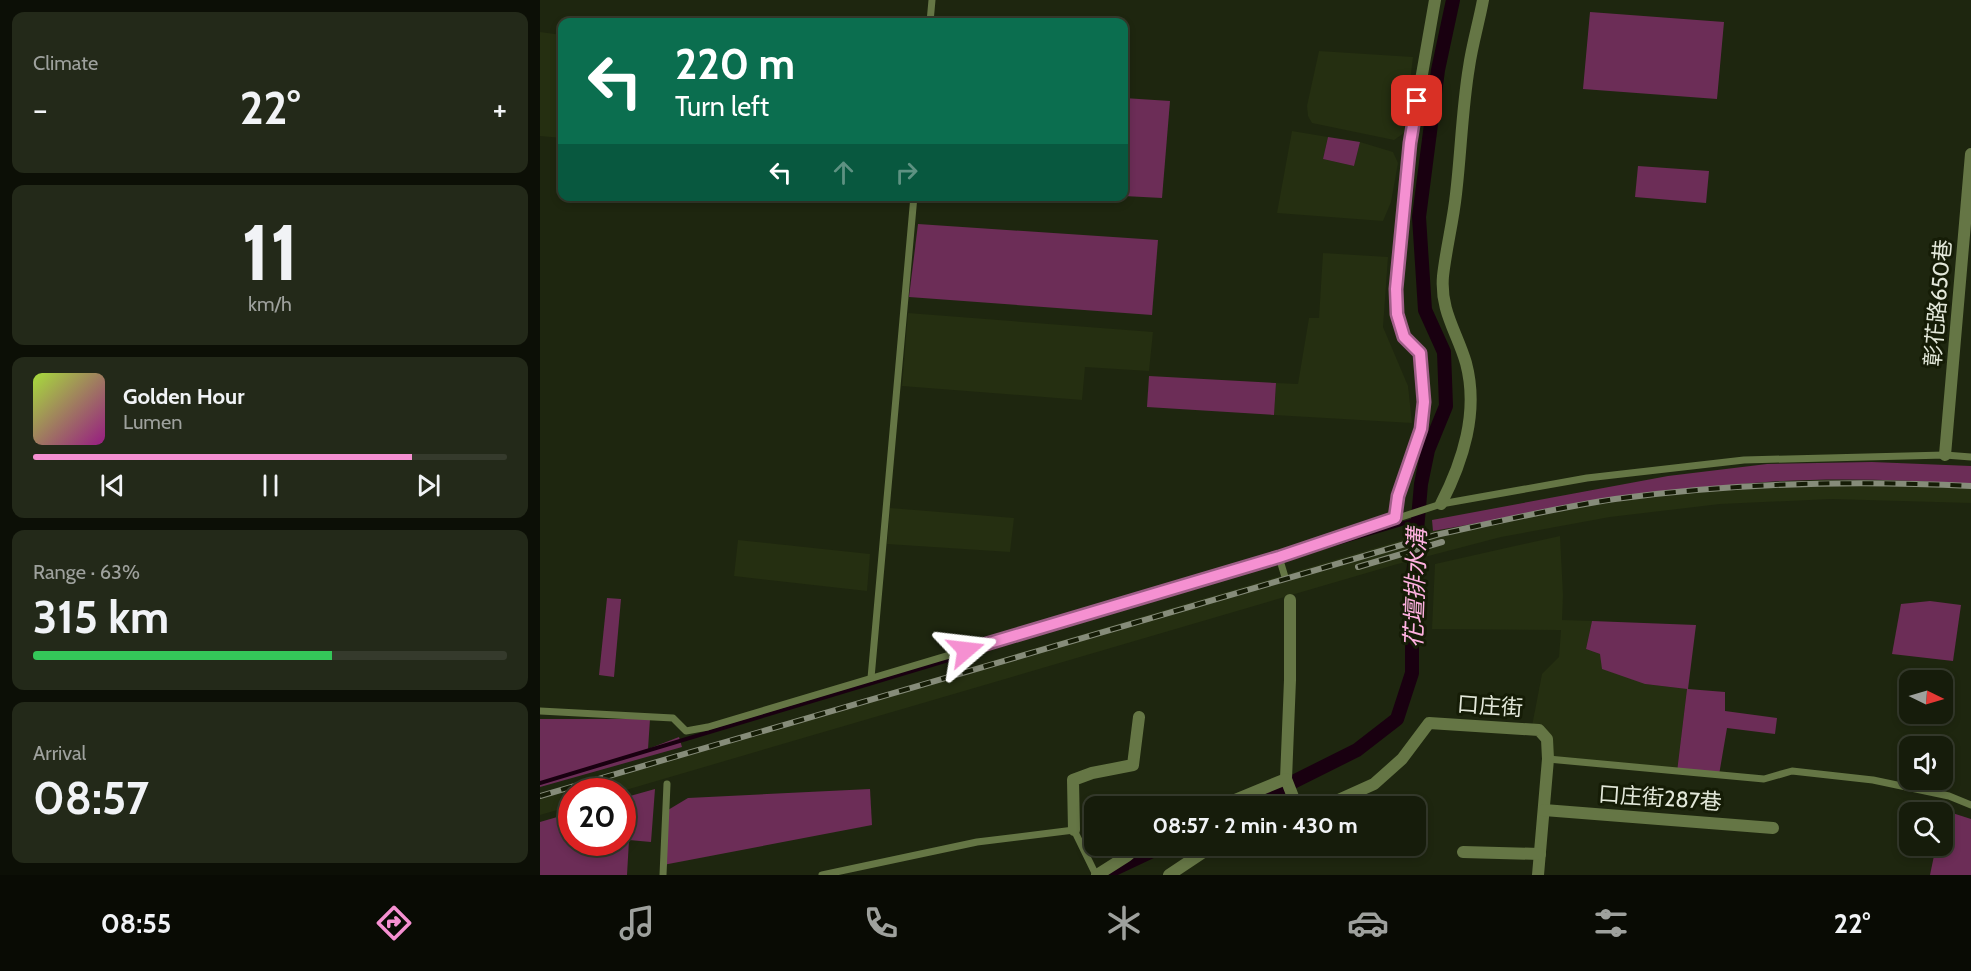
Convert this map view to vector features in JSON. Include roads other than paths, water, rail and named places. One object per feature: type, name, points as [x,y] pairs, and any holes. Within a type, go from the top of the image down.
[{"type":"street","points":[[1400,517],[1398,496],[1421,429],[1424,402],[1420,353],[1404,337],[1397,314],[1396,289],[1410,143],[1435,0]]},
{"type":"street","points":[[1438,505],[1451,484],[1464,450],[1471,414],[1466,362],[1448,319],[1443,277],[1456,194],[1460,134],[1469,66],[1483,0]]},
{"type":"street","name":"彰花路650巷","points":[[1945,455],[1971,154]]},
{"type":"street","points":[[1290,600],[1291,658],[1287,782],[1293,796]]},
{"type":"street","points":[[1074,830],[1073,780],[1092,773],[1133,765],[1139,717]]},
{"type":"street","name":"口庄街","points":[[1347,796],[1374,784],[1402,759],[1429,723],[1539,730],[1547,739],[1548,759],[1538,875]]},
{"type":"street","points":[[1248,796],[1287,782]]},
{"type":"street","name":"口庄街287巷","points":[[1544,810],[1773,828]]},
{"type":"street","points":[[1463,852],[1540,854]]},
{"type":"street","points":[[1096,875],[1127,856]]},
{"type":"street","points":[[1169,875],[1198,856]]},
{"type":"lane","points":[[930,18],[932,0]]},
{"type":"lane","points":[[871,678],[914,201]]},
{"type":"lane","points":[[540,711],[673,718],[686,731],[708,727],[1279,557],[1438,505],[1587,478],[1744,460],[1945,455],[1971,457]]},
{"type":"lane","points":[[1279,557],[1285,577]]},
{"type":"lane","points":[[1548,759],[1764,779],[1792,771],[1861,778],[1949,796],[1971,804]]},
{"type":"lane","points":[[663,875],[667,784]]},
{"type":"lane","points":[[822,875],[977,842],[1074,830],[1096,875]]},
{"type":"waterway","name":"花壇排水溝","points":[[1265,796],[1357,750],[1397,719],[1412,673],[1412,588],[1421,484],[1428,450],[1446,406],[1444,352],[1425,310],[1419,217],[1438,70],[1453,0]]},
{"type":"waterway","points":[[540,783],[1418,519]]},
{"type":"waterway","name":"花壇排水溝","points":[[1112,870],[1142,856]]},
{"type":"railway","points":[[540,796],[1436,535],[1503,520],[1615,499],[1704,489],[1837,483],[1971,486]]},
{"type":"railway","points":[[1358,567],[1442,542]]}]
